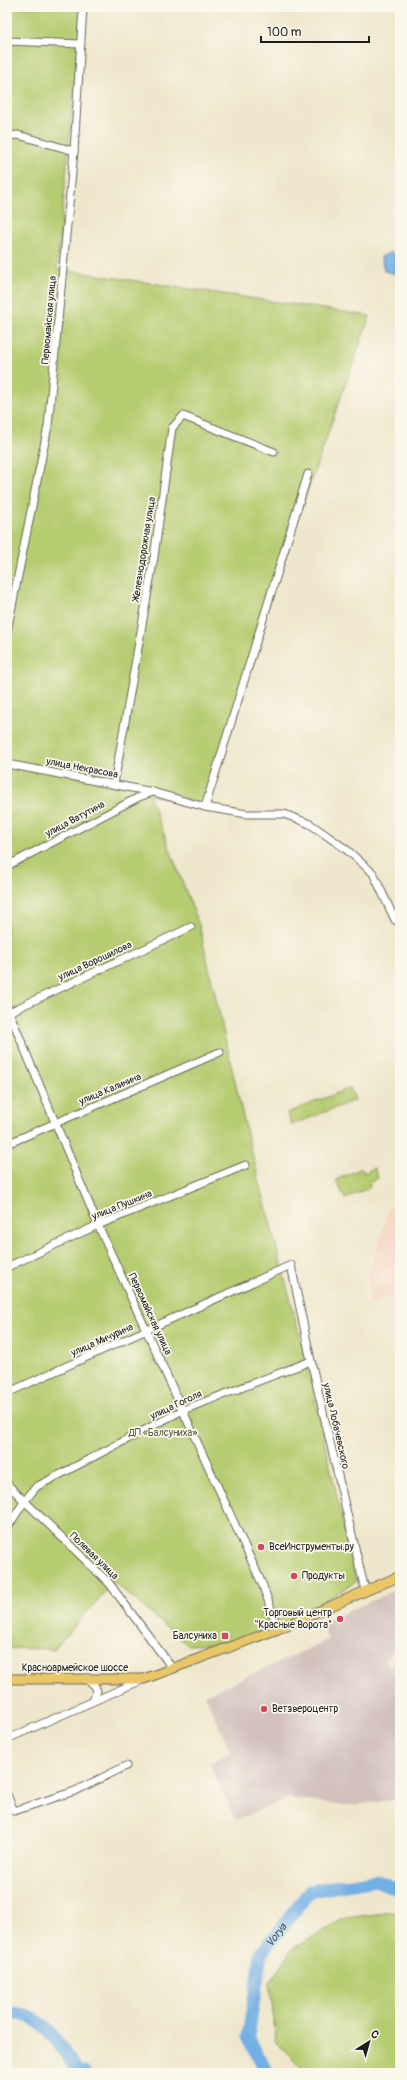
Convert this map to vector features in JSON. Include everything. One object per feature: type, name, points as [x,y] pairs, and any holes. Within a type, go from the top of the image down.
[{"type":"main road","points":[[144,1679],[278,1629],[400,1576]]},
{"type":"main road","name":"Красноармейское шоссе","points":[[7,1679],[144,1679]]},
{"type":"street","name":"Первомайская улица","points":[[7,631],[48,426],[74,152],[83,7]]},
{"type":"street","points":[[7,41],[81,44]]},
{"type":"street","points":[[7,136],[18,136],[74,152]]},
{"type":"street","name":"Железнодорожная улица","points":[[114,784],[154,557],[172,428],[183,416],[274,452]]},
{"type":"street","points":[[205,807],[308,474]]},
{"type":"street","name":"улица Некрасова","points":[[7,764],[153,792],[205,807],[246,814],[284,814],[310,824],[348,850],[372,873],[395,920],[400,922]]},
{"type":"street","name":"улица Ватутина","points":[[7,866],[138,797],[153,792]]},
{"type":"street","name":"улица Ворошилова","points":[[8,1010],[191,927]]},
{"type":"street","name":"Первомайская улица","points":[[8,1010],[57,1122],[98,1225],[263,1586],[278,1629]]},
{"type":"street","name":"улица Калинина","points":[[7,1144],[220,1052]]},
{"type":"street","name":"улица Пушкина","points":[[7,1267],[98,1225],[246,1165]]},
{"type":"street","name":"улица Мичурина","points":[[7,1394],[291,1265]]},
{"type":"street","name":"улица Лобачевского","points":[[291,1265],[311,1361],[365,1590]]},
{"type":"street","name":"улица Гоголя","points":[[7,1528],[36,1487],[183,1410],[311,1361]]},
{"type":"street","name":"Полевая улица","points":[[7,1484],[24,1502],[109,1582],[173,1669]]},
{"type":"street","points":[[86,1678],[95,1686],[97,1691],[93,1700]]},
{"type":"street","points":[[7,1739],[93,1700],[144,1679]]},
{"type":"street","points":[[7,1795],[14,1810],[75,1791],[126,1766]]},
{"type":"shaded area","points":[[389,1207],[400,1211],[400,1293],[370,1304],[368,1278]]},
{"type":"shaded area","points":[[400,1588],[400,1642],[385,1662],[390,1668],[400,1654],[400,1677],[391,1670],[400,1684],[400,1799],[345,1806],[289,1798],[236,1820],[209,1763],[231,1753],[205,1695],[328,1640],[322,1623]]},
{"type":"green space","name":"ДП «Балсуниха»","points":[[7,7],[82,7],[57,269],[370,316],[273,587],[207,804],[149,795],[199,925],[248,1138],[307,1363],[356,1582],[278,1629],[241,1643],[188,1645],[114,1582],[54,1649],[7,1648]]},
{"type":"green space","points":[[350,1088],[355,1100],[292,1125],[287,1113]]},
{"type":"green space","points":[[362,1168],[364,1173],[374,1168],[378,1178],[369,1183],[370,1187],[345,1199],[336,1180]]},
{"type":"green space","points":[[392,1912],[400,1915],[400,2073],[307,2073],[276,2042],[270,1983],[291,1950],[345,1918]]},
{"type":"water","points":[[390,252],[398,257],[400,256],[400,275],[384,271],[381,257]]},
{"type":"waterway","name":"Vorya","points":[[267,2073],[248,2037],[261,1954],[310,1891],[375,1880],[400,1890]]},
{"type":"waterway","name":"Vorya","points":[[7,2013],[20,2014],[31,2018],[40,2024],[57,2041],[77,2071],[84,2073]]},
{"type":"place","name":"ВсеИнструменты.ру","points":[[261,1547]]},
{"type":"place","name":"Продукты","points":[[294,1576]]},
{"type":"place","name":"Торговый центр \"Красные Ворота\"","points":[[340,1619]]},
{"type":"place","name":"Балсуниха","points":[[225,1636]]},
{"type":"place","name":"Ветзвероцентр","points":[[264,1709]]}]
